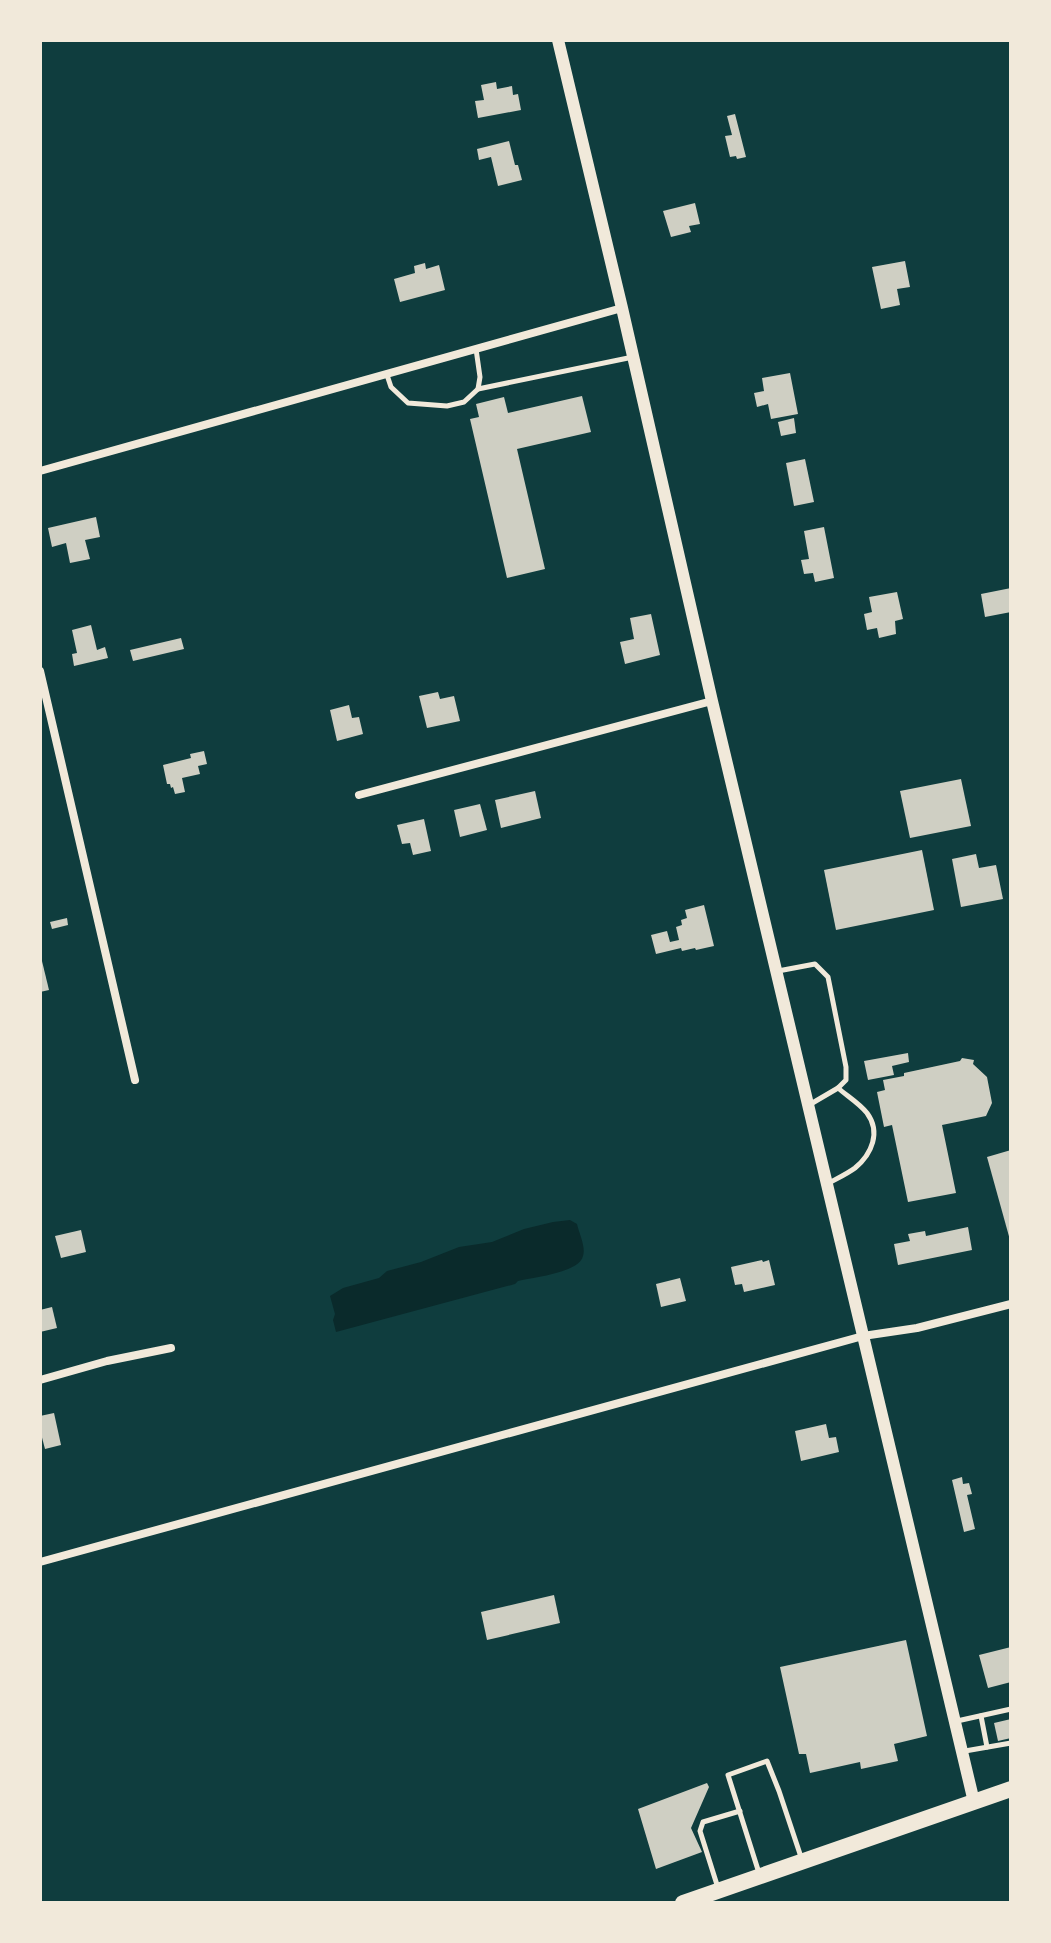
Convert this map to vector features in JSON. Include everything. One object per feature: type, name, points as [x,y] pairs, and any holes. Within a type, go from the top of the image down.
[{"type":"main road","points":[[683,1903],[1011,1789]]},
{"type":"street","points":[[558,40],[974,1802]]},
{"type":"street","points":[[40,471],[622,308]]},
{"type":"street","points":[[40,671],[135,1080]]},
{"type":"street","points":[[359,795],[712,701]]},
{"type":"street","points":[[40,1562],[863,1336],[917,1328],[1011,1304]]},
{"type":"street","points":[[40,1380],[107,1361],[171,1348]]},
{"type":"lane","points":[[476,349],[480,377],[478,389]]},
{"type":"lane","points":[[387,374],[391,387],[408,403],[447,406],[464,402],[478,389],[633,357]]},
{"type":"lane","points":[[776,971],[815,964],[828,977],[846,1080],[808,1105]]},
{"type":"lane","points":[[827,1184],[855,1168],[873,1145],[875,1128],[861,1106],[838,1088]]},
{"type":"lane","points":[[955,1721],[1011,1709]]},
{"type":"lane","points":[[981,1716],[987,1747]]},
{"type":"lane","points":[[962,1751],[1011,1743]]},
{"type":"lane","points":[[760,1876],[728,1775],[767,1761],[802,1862]]},
{"type":"lane","points":[[719,1891],[700,1831],[703,1822],[740,1811]]},
{"type":"water","points":[[570,1220],[577,1224],[584,1248],[580,1262],[573,1267],[336,1332],[330,1296],[343,1288],[379,1278],[387,1271],[459,1247],[492,1242],[524,1229]]},
{"type":"building","points":[[496,82],[497,89],[512,86],[513,95],[518,94],[521,110],[478,118],[475,101],[484,100],[481,85]]},
{"type":"building","points":[[735,114],[746,157],[737,159],[736,156],[730,157],[725,136],[732,135],[727,116]]},
{"type":"building","points":[[509,141],[522,180],[498,186],[491,157],[479,160],[477,149]]},
{"type":"building","points":[[695,203],[700,224],[689,226],[691,232],[671,237],[663,211]]},
{"type":"building","points":[[905,261],[910,287],[897,289],[900,305],[881,309],[872,267]]},
{"type":"building","points":[[425,263],[426,269],[439,265],[445,290],[400,302],[394,279],[415,273],[414,266]]},
{"type":"building","points":[[790,373],[798,414],[771,419],[768,404],[757,407],[754,393],[764,391],[762,378]]},
{"type":"building","points":[[582,396],[591,432],[517,449],[545,569],[507,578],[470,419],[479,417],[476,404],[504,397],[508,413]]},
{"type":"building","points":[[794,418],[796,433],[781,436],[778,422]]},
{"type":"building","points":[[805,459],[814,502],[794,506],[786,463]]},
{"type":"building","points":[[96,517],[100,537],[85,540],[90,559],[70,563],[66,543],[52,547],[48,528]]},
{"type":"building","points":[[824,527],[834,578],[815,582],[813,573],[804,574],[801,560],[809,559],[804,531]]},
{"type":"building","points":[[1011,588],[1011,612],[985,617],[981,594]]},
{"type":"building","points":[[897,592],[903,619],[895,621],[896,634],[879,638],[877,628],[867,630],[864,614],[872,612],[869,597]]},
{"type":"building","points":[[651,614],[660,655],[625,664],[620,642],[634,639],[630,618]]},
{"type":"building","points":[[91,625],[97,650],[105,647],[108,658],[74,666],[72,654],[77,653],[72,630]]},
{"type":"building","points":[[181,638],[184,649],[133,661],[130,650]]},
{"type":"building","points":[[438,692],[440,699],[454,696],[460,721],[427,728],[419,696]]},
{"type":"building","points":[[349,705],[352,718],[359,717],[363,734],[337,741],[330,710]]},
{"type":"building","points":[[204,751],[207,764],[198,766],[200,774],[182,778],[185,792],[175,794],[173,787],[167,784],[163,765],[191,758],[190,754]]},
{"type":"building","points":[[961,779],[971,826],[910,838],[900,791]]},
{"type":"building","points":[[535,791],[541,818],[501,828],[495,800]]},
{"type":"building","points":[[480,804],[487,830],[460,837],[454,810]]},
{"type":"building","points":[[424,819],[431,851],[413,855],[410,843],[402,844],[397,825]]},
{"type":"building","points":[[922,850],[934,910],[836,930],[824,870]]},
{"type":"building","points":[[976,854],[979,868],[996,865],[1003,899],[961,907],[952,859]]},
{"type":"building","points":[[704,905],[714,946],[682,951],[681,948],[656,954],[651,935],[667,931],[670,942],[679,940],[676,927],[687,918],[685,910]]},
{"type":"building","points":[[67,918],[68,925],[52,929],[50,922]]},
{"type":"building","points":[[40,958],[49,990],[40,992]]},
{"type":"building","points":[[908,1053],[909,1062],[892,1066],[894,1075],[868,1080],[864,1061]]},
{"type":"building","points":[[962,1058],[974,1060],[973,1064],[987,1077],[992,1103],[986,1116],[942,1125],[956,1193],[908,1202],[892,1125],[884,1127],[877,1092],[885,1090],[883,1080]]},
{"type":"building","points":[[1011,1150],[1011,1240],[1010,1240],[987,1157]]},
{"type":"building","points":[[968,1227],[972,1250],[898,1265],[894,1244],[910,1241],[908,1234],[925,1231],[926,1236]]},
{"type":"building","points":[[81,1230],[86,1252],[61,1258],[55,1236]]},
{"type":"building","points":[[769,1260],[775,1285],[744,1292],[742,1284],[735,1285],[731,1267]]},
{"type":"building","points":[[680,1278],[686,1301],[661,1307],[656,1284]]},
{"type":"building","points":[[52,1307],[57,1328],[40,1332],[40,1310]]},
{"type":"building","points":[[54,1413],[61,1445],[45,1449],[40,1416]]},
{"type":"building","points":[[826,1424],[829,1438],[836,1437],[839,1452],[801,1461],[795,1431]]},
{"type":"building","points":[[962,1477],[963,1484],[969,1483],[972,1494],[967,1495],[975,1529],[964,1532],[952,1480]]},
{"type":"building","points":[[554,1595],[560,1623],[487,1640],[481,1612]]},
{"type":"building","points":[[906,1640],[927,1736],[894,1744],[898,1761],[861,1769],[860,1762],[810,1773],[806,1754],[799,1754],[780,1667]]},
{"type":"building","points":[[1011,1647],[1011,1682],[988,1688],[979,1655]]},
{"type":"building","points":[[1011,1719],[1011,1738],[998,1741],[994,1723]]},
{"type":"building","points":[[707,1783],[709,1787],[691,1828],[702,1852],[656,1869],[638,1809]]}]
